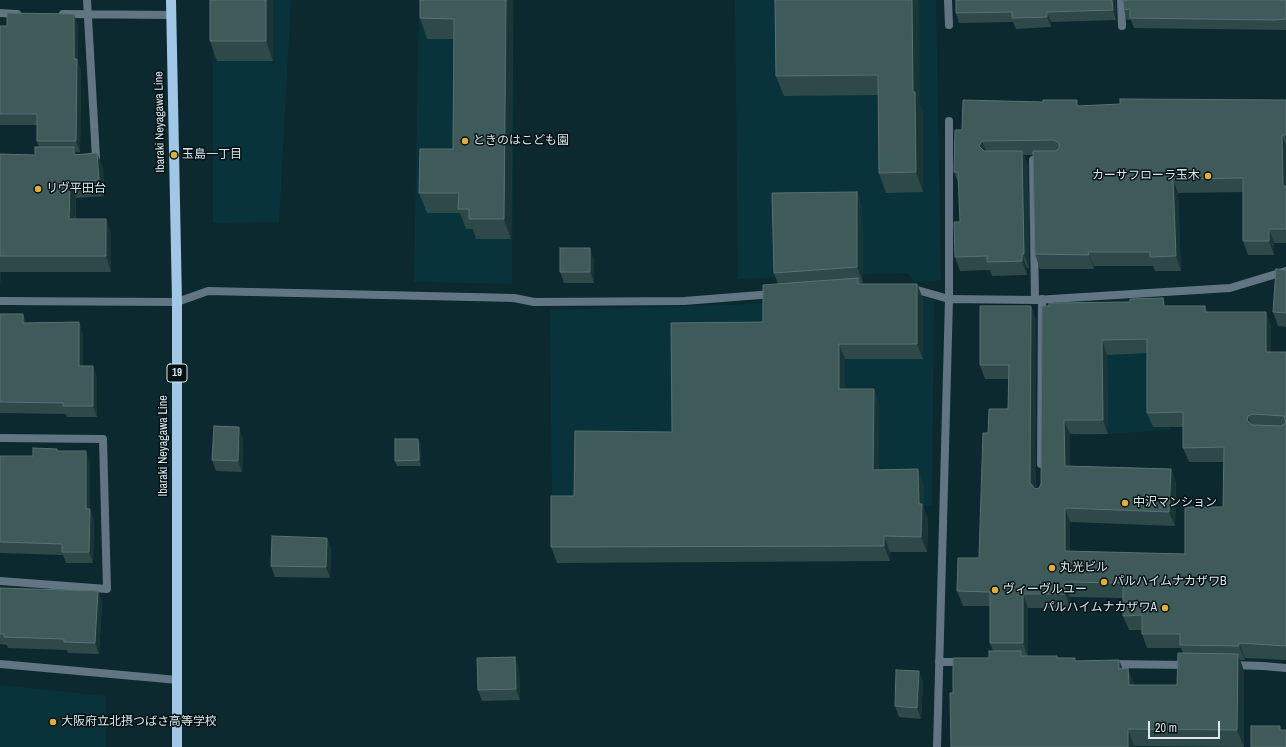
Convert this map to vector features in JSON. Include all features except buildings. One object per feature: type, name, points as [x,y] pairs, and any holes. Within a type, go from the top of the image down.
[{"type":"main road","name":"Ibaraki Neyagawa Line","points":[[171,0],[177,302],[177,747]]},
{"type":"street","points":[[80,158],[96,158],[87,0]]},
{"type":"street","points":[[948,0],[949,25]]},
{"type":"street","points":[[1121,0],[1122,26]]},
{"type":"street","points":[[0,13],[24,14]]},
{"type":"street","points":[[56,14],[172,15]]},
{"type":"street","points":[[937,747],[949,299],[949,121]]},
{"type":"street","points":[[1033,160],[1038,299],[1041,474]]},
{"type":"street","points":[[902,288],[909,288],[949,299],[1038,299],[1230,288],[1286,271]]},
{"type":"street","points":[[0,301],[177,302],[208,291],[514,298],[534,302],[684,301],[782,293]]},
{"type":"street","points":[[0,438],[103,439],[107,589],[0,581]]},
{"type":"street","points":[[939,662],[971,662]]},
{"type":"street","points":[[0,664],[178,680]]},
{"type":"street","points":[[1105,664],[1200,665]]},
{"type":"street","points":[[1223,665],[1286,668]]},
{"type":"shaded area","points":[[213,0],[291,0],[279,222],[213,223]]},
{"type":"shaded area","name":"ときのはこども園","points":[[419,0],[514,0],[512,284],[414,282]]},
{"type":"shaded area","points":[[735,0],[936,0],[941,280],[914,282],[907,273],[738,279]]},
{"type":"shaded area","points":[[908,293],[934,300],[932,506],[552,506],[550,310],[730,305]]},
{"type":"shaded area","points":[[1172,305],[1171,430],[1073,436],[1071,315]]},
{"type":"shaded area","name":"大阪府立北摂つばさ高等学校","points":[[0,685],[106,696],[106,747],[0,747]]},
{"type":"place","name":"ときのはこども園","points":[[465,141]]},
{"type":"place","name":"玉島一丁目","points":[[174,155]]},
{"type":"place","name":"カーサフローラ玉木","points":[[1208,176]]},
{"type":"place","name":"リヴ平田台","points":[[38,189]]},
{"type":"place","name":"中沢マンション","points":[[1125,503]]},
{"type":"place","name":"丸光ビル","points":[[1052,568]]},
{"type":"place","name":"パルハイムナカザワB","points":[[1104,582]]},
{"type":"place","name":"ヴィーヴルユー","points":[[995,590]]},
{"type":"place","name":"パルハイムナカザワA","points":[[1165,608]]},
{"type":"place","name":"大阪府立北摂つばさ高等学校","points":[[53,722]]}]
